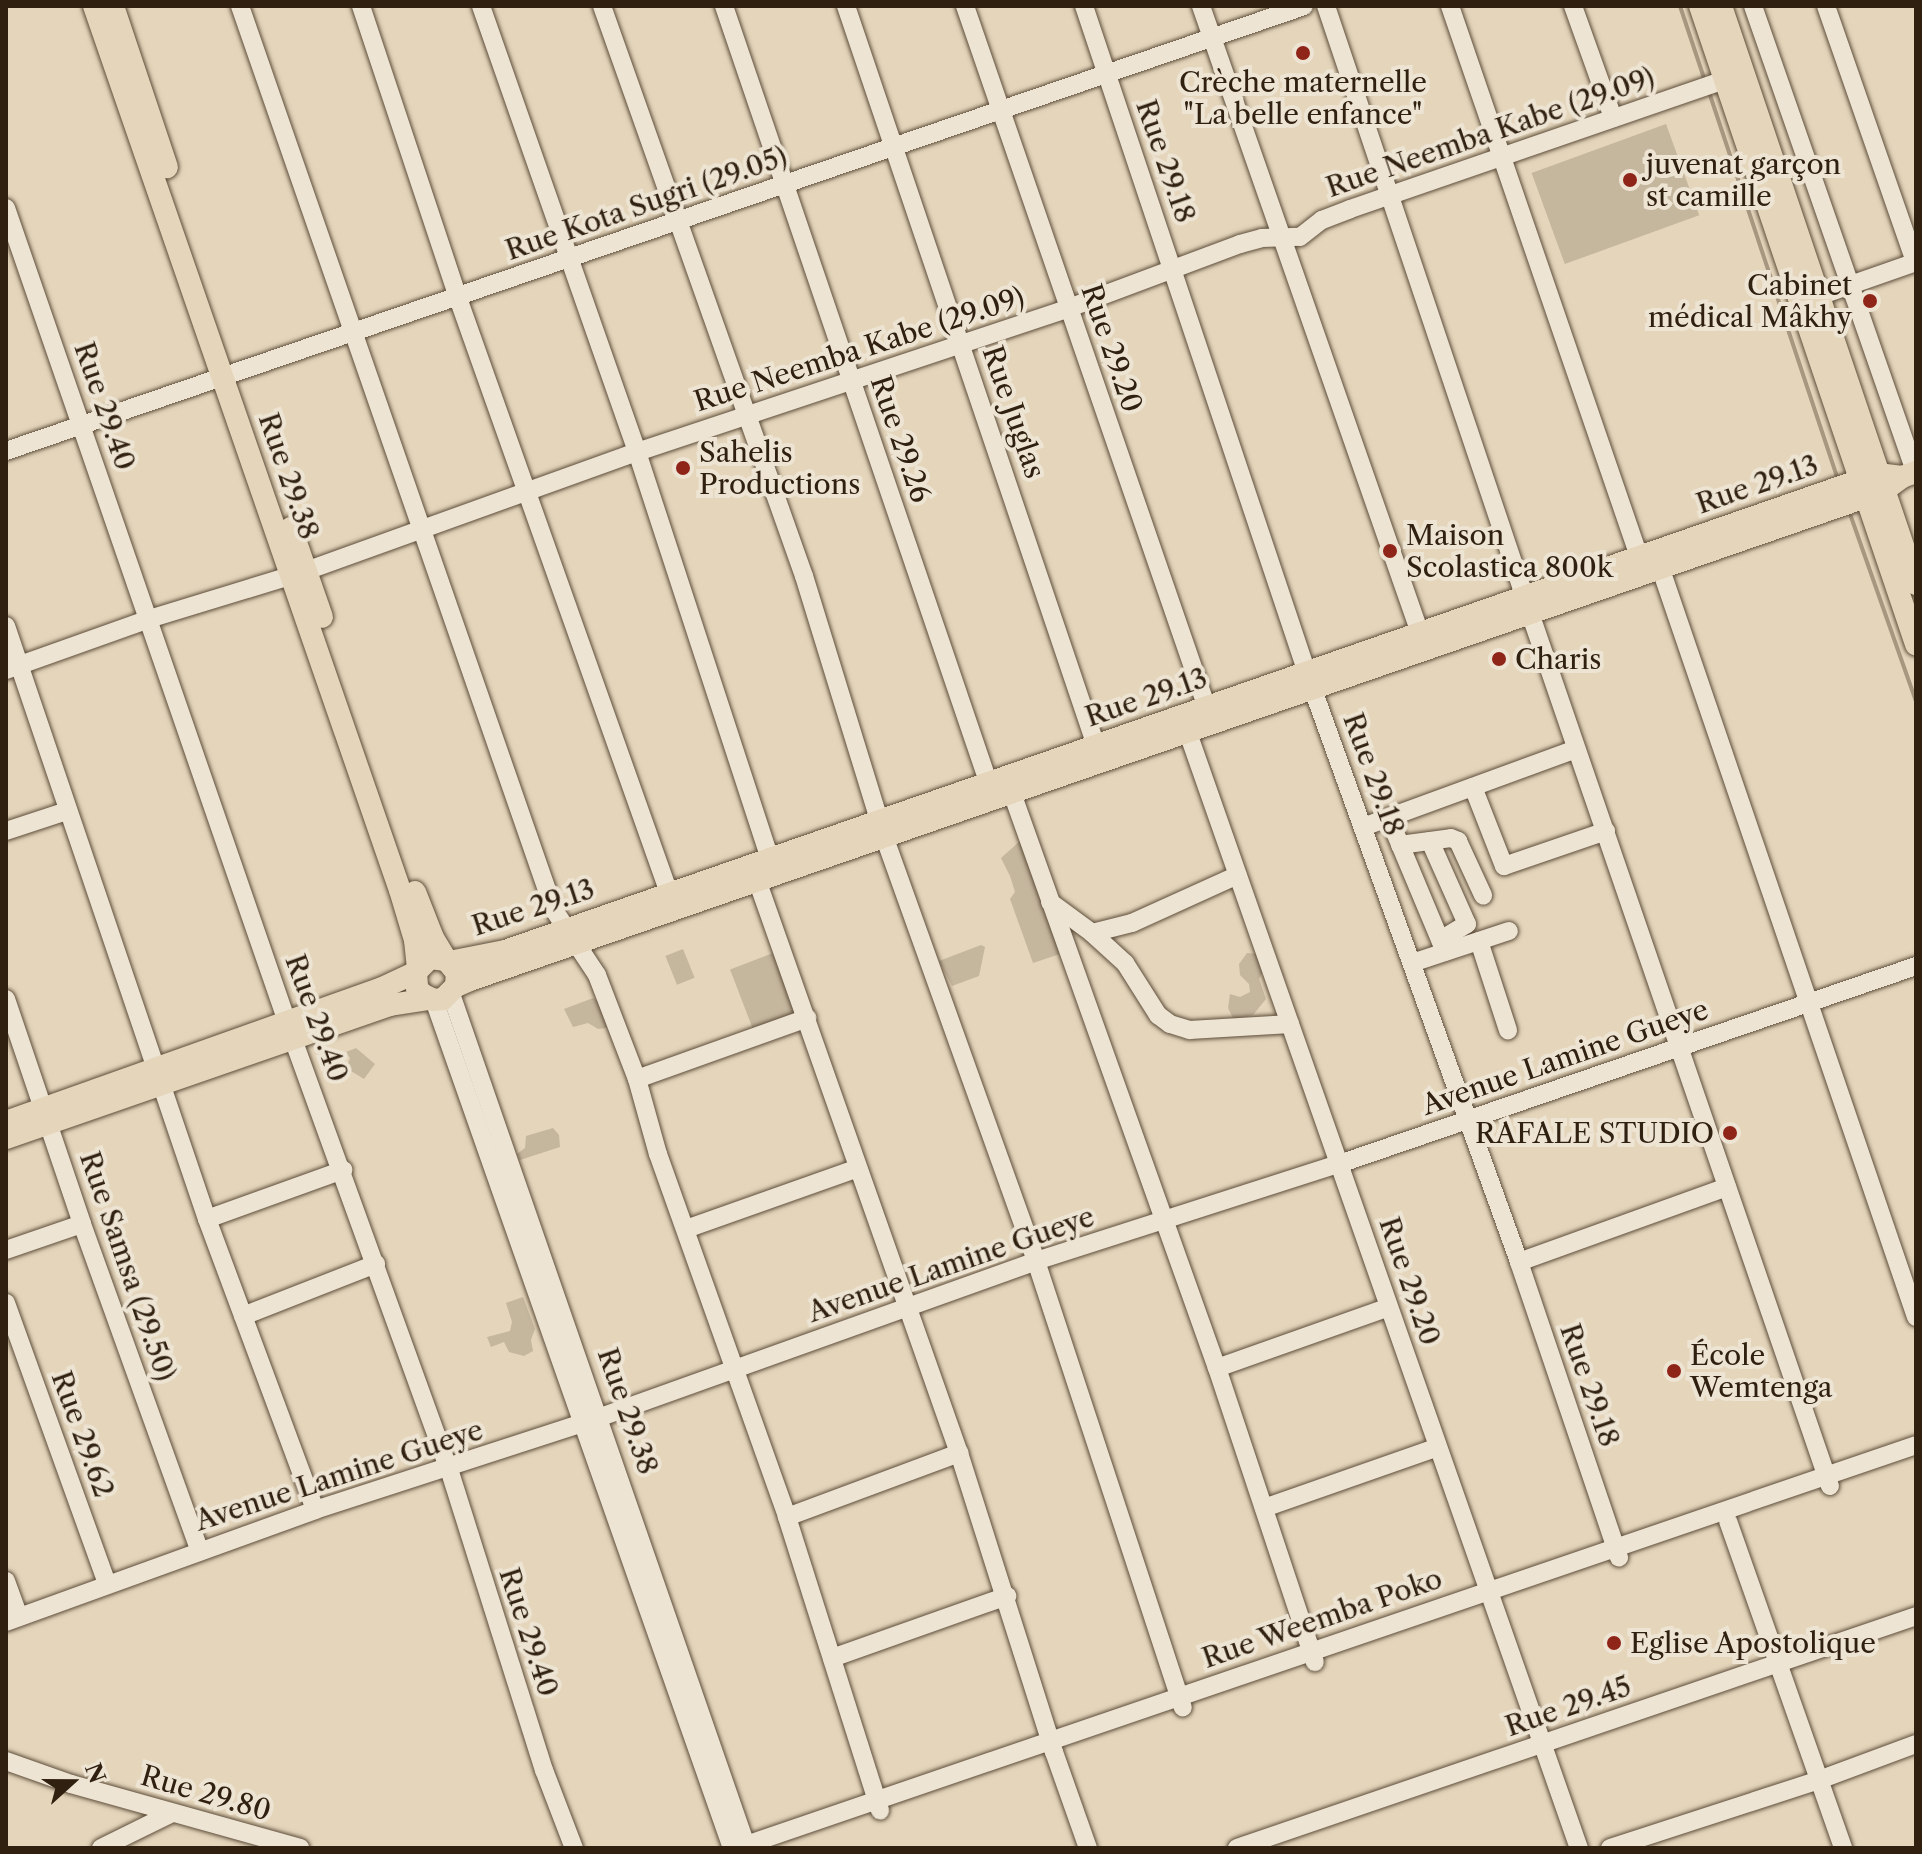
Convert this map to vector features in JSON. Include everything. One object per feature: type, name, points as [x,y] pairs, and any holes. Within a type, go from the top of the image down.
[{"type":"main road","name":"Rue 29.38","points":[[94,6],[230,374],[409,877],[430,932],[448,961]]},
{"type":"main road","name":"Rue 29.38","points":[[113,6],[230,374]]},
{"type":"main road","points":[[1700,6],[1871,486],[1916,584]]},
{"type":"main road","points":[[1721,6],[1819,296],[1916,644]]},
{"type":"main road","points":[[290,1030],[442,995],[571,936],[757,880],[882,828],[1000,788],[1188,733],[1310,681],[1912,474]]},
{"type":"main road","name":"Rue 29.38","points":[[299,573],[415,940],[417,970]]},
{"type":"main road","name":"Rue 29.13","points":[[1000,788],[1096,746],[1207,708],[1310,681],[1420,633],[1527,606]]},
{"type":"main road","name":"Rue 29.13","points":[[448,961],[571,936],[669,893],[770,858],[882,828]]},
{"type":"main road","points":[[6,1138],[46,1117],[290,1030],[417,970],[430,958],[448,961],[457,973],[442,995]]},
{"type":"main road","points":[[417,970],[417,988],[442,995]]},
{"type":"main road","points":[[6,1122],[46,1117]]},
{"type":"street","points":[[240,6],[554,910],[610,1005],[637,1079],[658,1154],[787,1517],[878,1806]]},
{"type":"street","points":[[361,6],[458,298],[669,893]]},
{"type":"street","points":[[481,6],[637,452],[770,858]]},
{"type":"street","points":[[602,6],[676,222],[804,576],[882,828],[1036,1261],[1182,1702]]},
{"type":"street","name":"Rue 29.26","points":[[724,6],[851,379],[1000,788],[1050,902],[1217,1368],[1313,1657]]},
{"type":"street","name":"Rue Juglas","points":[[846,6],[1096,746]]},
{"type":"street","name":"Rue 29.20","points":[[965,6],[1207,708]]},
{"type":"street","name":"Rue 29.18","points":[[1084,6],[1310,681],[1519,1262],[1618,1553]]},
{"type":"street","points":[[1201,6],[1420,633]]},
{"type":"street","name":"Rue Kota Sugri (29.05)","points":[[6,451],[82,422],[458,298],[1000,108],[1304,6]]},
{"type":"street","points":[[1326,6],[1527,606],[1682,1046],[1828,1481]]},
{"type":"street","points":[[1450,6],[1502,159],[1810,1003],[1916,1317]]},
{"type":"street","points":[[1573,6],[1613,118]]},
{"type":"street","points":[[1753,6],[1912,474]]},
{"type":"street","points":[[1819,296],[1916,262],[1826,6]]},
{"type":"street","name":"Rue Neemba Kabe (29.09)","points":[[13,667],[149,619],[299,573],[637,452],[1069,308],[1255,239],[1300,237],[1331,216],[1725,80]]},
{"type":"street","name":"Rue 29.40","points":[[6,208],[290,1030],[449,1469],[544,1770],[574,1848]]},
{"type":"street","points":[[6,626],[13,667],[67,811],[207,1219],[315,1510]]},
{"type":"street","name":"Rue 29.20","points":[[1188,733],[1579,1848]]},
{"type":"street","points":[[1363,827],[1576,749]]},
{"type":"street","points":[[1473,787],[1504,866],[1606,831]]},
{"type":"street","points":[[6,831],[67,811]]},
{"type":"street","points":[[1389,818],[1443,946]]},
{"type":"street","points":[[1400,845],[1451,838],[1458,841],[1483,895]]},
{"type":"street","points":[[1412,963],[1443,946],[1467,924],[1430,841]]},
{"type":"street","points":[[1092,933],[1132,923],[1238,875]]},
{"type":"street","points":[[757,880],[959,1453],[1007,1596],[1052,1746],[1088,1848]]},
{"type":"street","points":[[1050,902],[1092,933],[1125,963],[1158,1015],[1170,1024],[1190,1030],[1290,1024]]},
{"type":"street","points":[[1443,946],[1479,941],[1509,931]]},
{"type":"street","points":[[1479,941],[1508,1030]]},
{"type":"street","name":"Avenue Lamine Gueye","points":[[12,1620],[315,1510],[590,1421],[1036,1261],[1163,1223],[1339,1164],[1916,966]]},
{"type":"street","points":[[442,995],[742,1847]]},
{"type":"street","name":"Rue Samsa (29.50)","points":[[7,1006],[200,1551]]},
{"type":"street","points":[[637,1079],[807,1018]]},
{"type":"street","points":[[686,1229],[858,1168]]},
{"type":"street","points":[[207,1219],[343,1170]]},
{"type":"street","points":[[1519,1262],[1727,1187]]},
{"type":"street","points":[[6,1250],[82,1224]]},
{"type":"street","points":[[243,1316],[376,1264]]},
{"type":"street","name":"Rue 29.62","points":[[6,1303],[107,1584]]},
{"type":"street","points":[[1217,1368],[1389,1307]]},
{"type":"street","name":"Rue Weemba Poko","points":[[1618,1553],[1728,1521],[1916,1445]]},
{"type":"street","points":[[1264,1508],[1438,1447]]},
{"type":"street","points":[[787,1517],[959,1453]]},
{"type":"street","name":"Rue Weemba Poko","points":[[742,1847],[878,1806],[1828,1481],[1916,1457]]},
{"type":"street","points":[[1728,1521],[1843,1848]]},
{"type":"street","points":[[6,1581],[12,1620]]},
{"type":"street","points":[[832,1658],[1007,1596]]},
{"type":"street","name":"Rue 29.45","points":[[1237,1848],[1916,1616]]},
{"type":"street","points":[[1610,1848],[1819,1780],[1916,1744]]},
{"type":"street","name":"Rue 29.80","points":[[6,1761],[172,1813],[300,1848]]},
{"type":"street","points":[[6,1777],[25,1767]]},
{"type":"street","name":"Rue Weemba Poko","points":[[771,1848],[878,1806]]},
{"type":"street","points":[[101,1848],[172,1813]]},
{"type":"shaded area","points":[[1666,124],[1699,215],[1565,264],[1532,173]]},
{"type":"shaded area","points":[[1021,840],[1060,954],[1033,963],[1010,899],[1015,892],[1001,858]]},
{"type":"shaded area","points":[[981,945],[985,947],[979,976],[952,986],[939,961]]},
{"type":"shaded area","points":[[683,949],[695,978],[677,985],[665,956]]},
{"type":"shaded area","points":[[773,953],[796,1013],[753,1029],[730,969]]},
{"type":"shaded area","points":[[1247,953],[1258,954],[1266,966],[1259,979],[1266,999],[1253,1015],[1234,1020],[1228,1008],[1230,994],[1240,997],[1250,992],[1249,984],[1240,975],[1239,964]]},
{"type":"shaded area","points":[[593,998],[605,1006],[612,1019],[606,1028],[598,1029],[588,1023],[573,1027],[564,1009]]},
{"type":"shaded area","points":[[356,1048],[375,1064],[364,1079],[346,1068],[350,1058],[346,1052]]},
{"type":"shaded area","points":[[553,1128],[559,1135],[560,1147],[520,1160],[517,1154],[525,1148],[526,1136]]},
{"type":"shaded area","points":[[523,1297],[535,1329],[531,1340],[533,1351],[524,1356],[509,1352],[504,1342],[491,1347],[487,1337],[510,1331],[512,1322],[506,1303]]},
{"type":"waterway","points":[[1680,6],[1705,81]]},
{"type":"waterway","points":[[1708,89],[1838,480]]},
{"type":"waterway","points":[[1849,511],[1916,701]]},
{"type":"place","name":"Crèche maternelle \"La belle enfance\"","points":[[1303,53]]},
{"type":"place","name":"juvenat garçon st camille","points":[[1630,180]]},
{"type":"place","name":"Cabinet médical Mâkhy","points":[[1870,301]]},
{"type":"place","name":"Sahelis Productions","points":[[683,468]]},
{"type":"place","name":"Maison Scolastica 800k","points":[[1390,551]]},
{"type":"place","name":"Charis","points":[[1499,659]]},
{"type":"place","name":"RAFALE STUDIO","points":[[1730,1133]]},
{"type":"place","name":"École Wemtenga","points":[[1674,1371]]},
{"type":"place","name":"Eglise Apostolique","points":[[1614,1643]]}]
